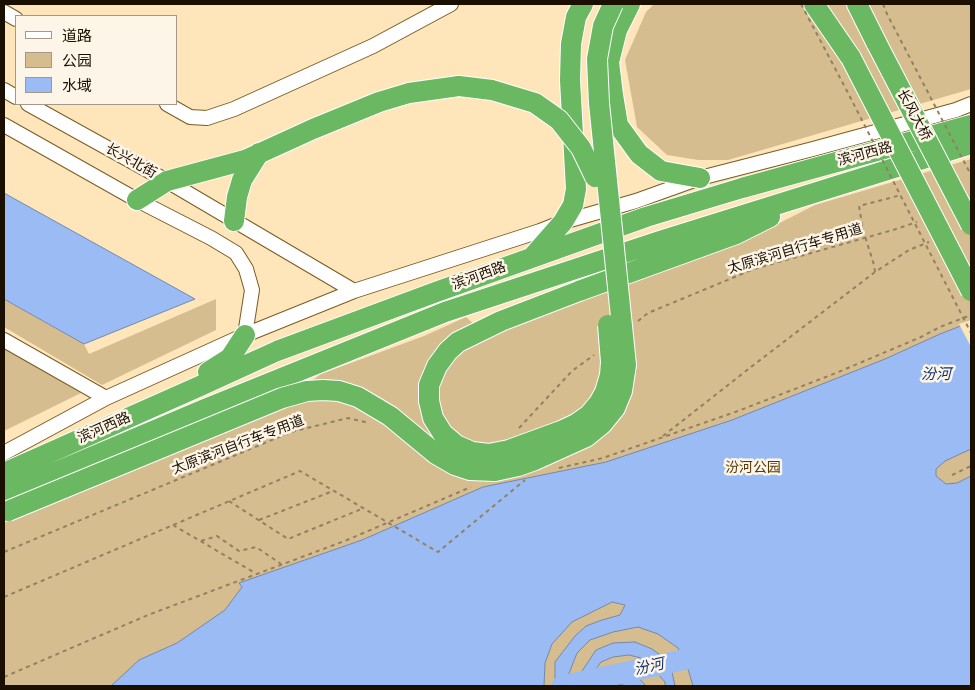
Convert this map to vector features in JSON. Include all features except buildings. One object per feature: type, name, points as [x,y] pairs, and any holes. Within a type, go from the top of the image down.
[{"type":"highway","points":[[532,258],[563,222],[573,205],[576,189],[570,44],[576,17],[583,4]]},
{"type":"highway","points":[[600,4],[590,29],[585,71],[595,177],[611,362],[610,375],[605,392],[599,403],[589,414],[561,432],[509,450],[489,454],[472,452],[456,446],[443,434],[433,418],[429,401],[429,385],[437,366],[448,351],[458,342],[500,321],[579,291],[736,234],[821,191]]},
{"type":"highway","points":[[5,506],[105,471],[282,398],[307,391],[339,391],[358,397],[390,416],[436,454],[455,465],[470,470],[495,471],[518,466],[586,437],[602,424],[615,408],[622,390],[626,365],[599,103],[598,58],[603,26],[613,4]]},
{"type":"highway","points":[[630,4],[617,30],[609,62],[618,125],[639,154],[661,171],[700,178]]},
{"type":"highway","points":[[814,4],[851,58]]},
{"type":"highway","points":[[824,4],[971,291]]},
{"type":"highway","name":"长风大桥","points":[[857,4],[971,225]]},
{"type":"highway","points":[[864,4],[877,44]]},
{"type":"highway","points":[[137,200],[167,181],[245,160],[379,102],[409,93],[459,86],[492,90],[535,103],[559,120],[580,148],[595,177]]},
{"type":"highway","name":"滨河西路","points":[[4,473],[277,350],[532,258],[664,211],[971,125]]},
{"type":"highway","name":"滨河西路","points":[[5,506],[41,478],[196,412],[445,312],[971,144]]},
{"type":"highway","points":[[234,220],[237,197],[242,180],[259,154]]},
{"type":"highway","points":[[153,407],[230,358],[245,336]]},
{"type":"highway","points":[[41,478],[105,471]]},
{"type":"street","points":[[169,105],[190,117],[207,118],[216,115],[373,46],[451,4]]},
{"type":"street","points":[[4,12],[15,18]]},
{"type":"street","points":[[4,90],[15,96]]},
{"type":"street","points":[[4,452],[106,398],[245,336],[354,291],[563,222],[636,201],[700,178],[956,110],[971,104]]},
{"type":"street","name":"长兴北街","points":[[30,105],[167,181],[354,291]]},
{"type":"street","points":[[4,125],[236,253],[246,269],[252,290],[245,336]]},
{"type":"street","points":[[4,340],[106,398]]},
{"type":"path","points":[[801,4],[971,333]]},
{"type":"path","points":[[883,4],[971,174]]},
{"type":"path","points":[[874,272],[859,206],[901,195]]},
{"type":"path","name":"太原滨河自行车专用道","points":[[633,325],[648,313],[754,269],[866,238],[925,219]]},
{"type":"path","points":[[661,438],[874,272],[909,250],[936,240]]},
{"type":"path","points":[[554,469],[603,458],[738,411],[836,373],[971,315]]},
{"type":"path","points":[[516,432],[572,371],[595,354]]},
{"type":"path","name":"太原滨河自行车专用道","points":[[4,552],[291,432],[348,418],[370,423]]},
{"type":"path","points":[[952,475],[971,466]]},
{"type":"path","points":[[4,597],[300,470],[438,552],[527,479]]},
{"type":"path","points":[[4,677],[148,615],[347,540],[471,487]]},
{"type":"path","points":[[259,520],[334,490]]},
{"type":"path","points":[[229,501],[288,539],[364,508]]},
{"type":"path","points":[[173,525],[256,574]]},
{"type":"path","points":[[201,541],[217,536],[240,551],[256,547],[282,564]]},
{"type":"green space","points":[[654,4],[971,4],[971,89],[728,160],[698,160],[667,155],[637,127],[625,60],[646,12]]},
{"type":"green space","name":"汾河公园","points":[[971,159],[971,686],[4,686],[4,523],[272,411],[321,374],[424,336],[466,317],[485,334],[628,280],[752,237],[815,205]]},
{"type":"green space","points":[[4,299],[84,344],[89,354],[216,299],[216,330],[102,385],[4,327]]},
{"type":"green space","points":[[4,348],[81,393],[4,431]]},
{"type":"water","points":[[4,193],[195,299],[84,344],[4,299]]},
{"type":"water","points":[[971,322],[971,449],[945,461],[936,469],[936,476],[946,484],[957,483],[971,476],[971,686],[693,686],[688,669],[678,648],[658,634],[638,627],[613,632],[590,640],[577,653],[568,676],[567,686],[555,686],[555,662],[575,636],[586,626],[620,615],[625,605],[612,602],[572,622],[552,644],[545,663],[544,686],[111,686],[139,660],[177,643],[225,610],[242,587],[239,583],[362,540],[483,487],[606,462],[732,420],[885,359]]},
{"type":"water","points":[[635,642],[652,649],[662,656],[672,672],[675,686],[665,686],[665,682],[641,658],[629,655],[613,657],[601,662],[594,672],[593,686],[581,686],[580,674],[596,650],[613,643]]},
{"type":"water","points":[[626,669],[636,675],[646,686],[617,684],[610,686],[608,680],[616,672]]},
{"type":"pier","points":[[971,320],[971,347],[959,324]]},
{"type":"waterway","name":"汾河","points":[[562,686],[710,654]]}]
